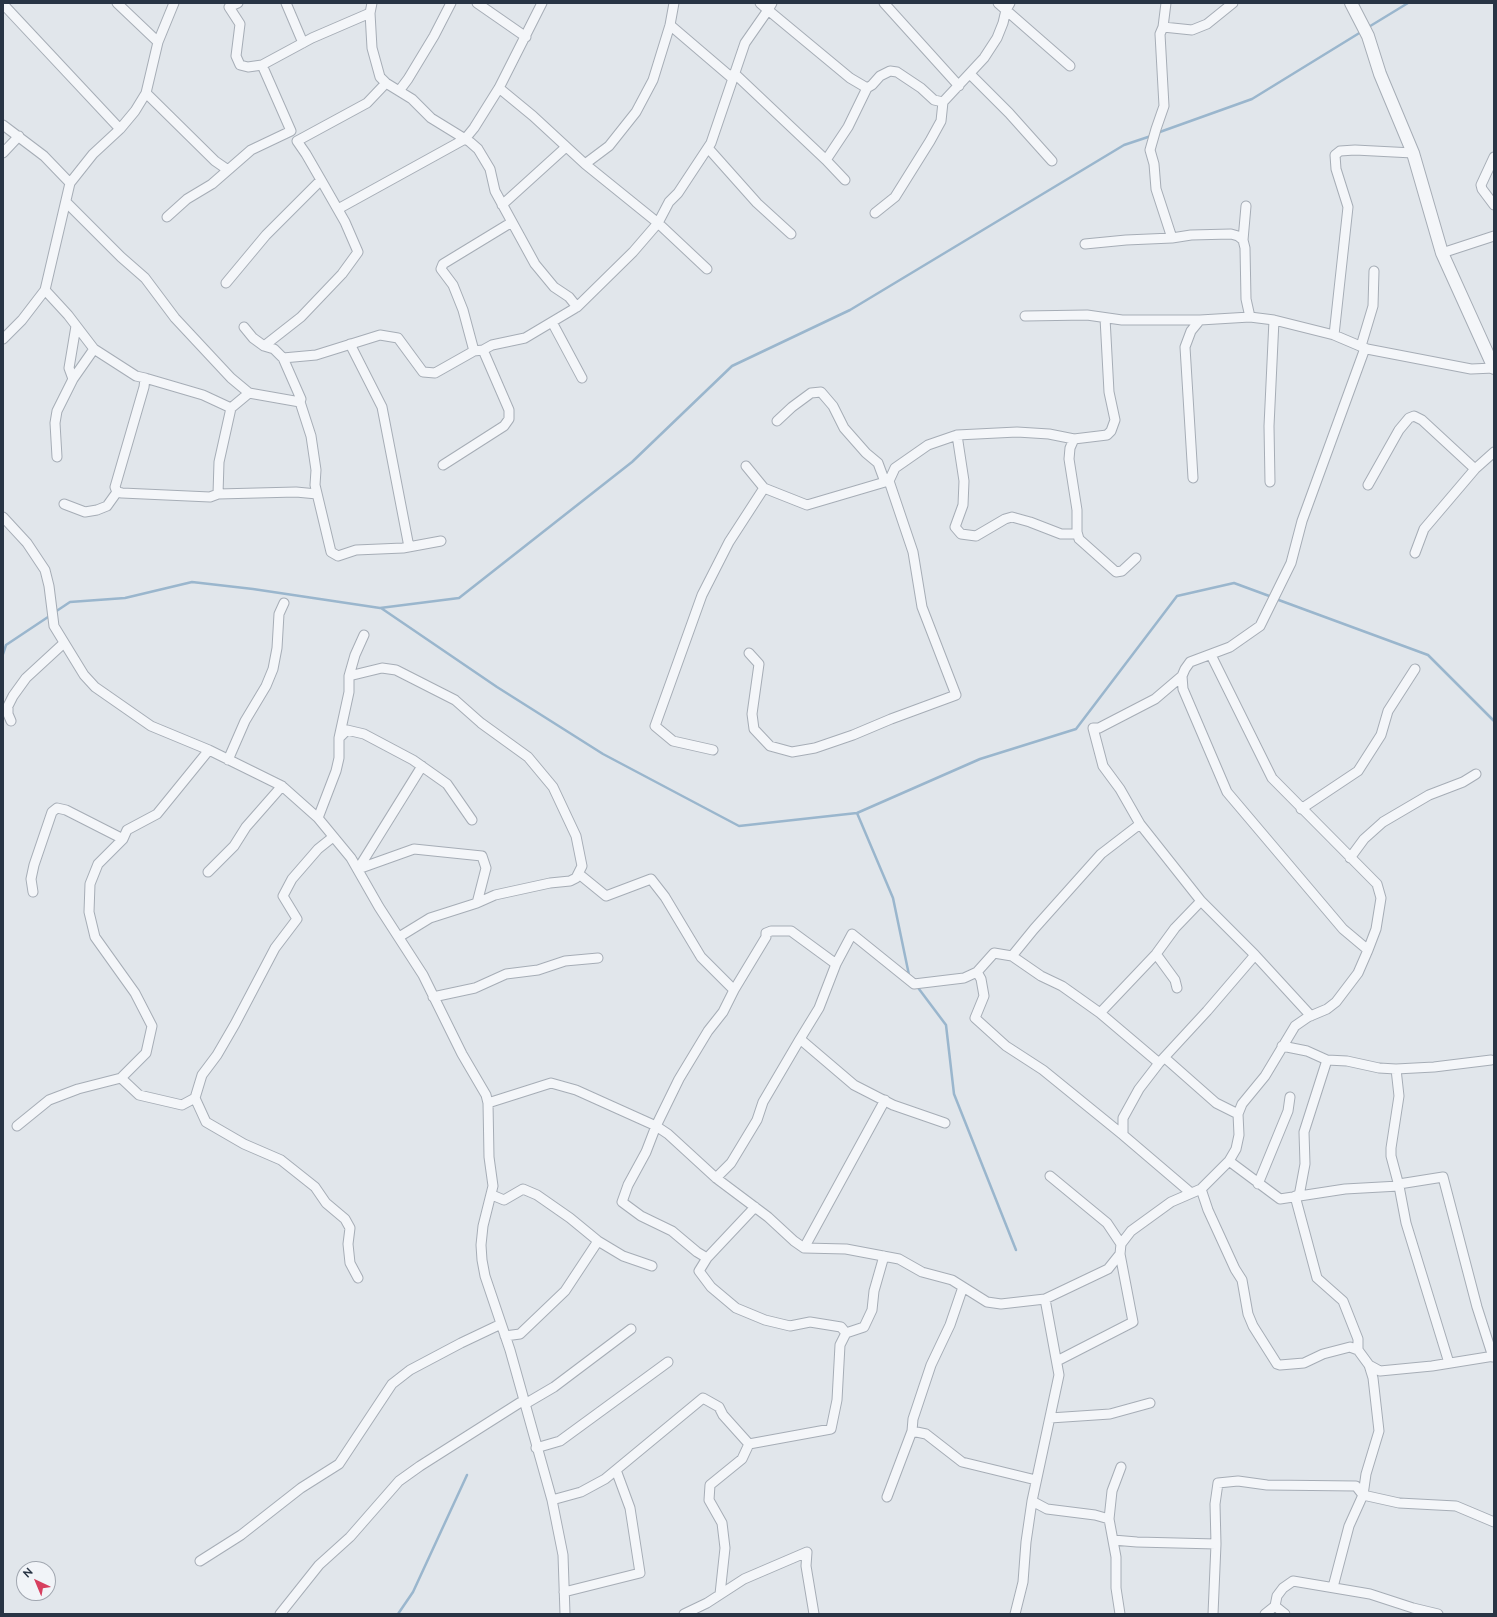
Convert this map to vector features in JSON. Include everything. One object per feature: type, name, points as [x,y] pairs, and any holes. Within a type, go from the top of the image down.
[{"type":"street","points":[[117,3],[158,42]]},
{"type":"street","points":[[3,340],[22,320],[45,290],[70,182],[94,154],[120,129],[135,111],[146,93],[158,42],[174,3]]},
{"type":"street","points":[[238,3],[229,7],[240,24],[236,56],[240,65],[248,67],[262,66],[303,43],[370,13]]},
{"type":"street","points":[[286,3],[303,43]]},
{"type":"street","points":[[372,3],[370,13],[374,60],[380,77],[386,83],[412,99],[432,118],[470,142],[484,158],[490,169],[495,191],[535,264],[554,287],[569,298],[577,307]]},
{"type":"street","points":[[399,91],[434,36],[451,3]]},
{"type":"street","points":[[477,3],[526,37]]},
{"type":"street","points":[[338,209],[465,139],[474,128],[499,88],[542,3]]},
{"type":"street","points":[[585,164],[609,146],[636,112],[653,80],[670,25],[674,3]]},
{"type":"street","points":[[760,3],[770,7],[850,78],[866,88]]},
{"type":"street","points":[[884,3],[959,86]]},
{"type":"street","points":[[998,3],[1008,7],[1070,66]]},
{"type":"street","points":[[1166,3],[1163,27],[1160,34],[1164,106],[1150,150],[1154,164],[1156,189],[1172,238]]},
{"type":"street","points":[[1163,27],[1192,30],[1207,24],[1233,3]]},
{"type":"street","points":[[1025,316],[1074,315],[1105,318],[1200,320],[1250,317],[1274,320],[1334,335],[1364,348],[1471,369],[1494,368],[1442,253],[1414,153],[1383,81],[1368,36],[1351,3]]},
{"type":"street","points":[[3,4],[120,129]]},
{"type":"street","points":[[282,358],[316,355],[380,335],[398,338],[423,372],[434,373],[478,350],[492,345],[525,338],[577,307],[629,257],[658,223],[669,202],[678,193],[708,148],[716,130],[722,105],[745,43],[770,7]]},
{"type":"street","points":[[875,213],[895,197],[941,121],[943,102],[984,58],[997,38],[1008,7]]},
{"type":"street","points":[[670,25],[733,76],[826,160],[844,180]]},
{"type":"street","points":[[262,66],[291,130],[338,209],[358,252],[342,274],[300,317],[264,346]]},
{"type":"street","points":[[826,160],[848,127],[866,88],[890,71],[897,72],[921,88],[934,100],[943,102]]},
{"type":"street","points":[[970,74],[1009,113],[1052,161]]},
{"type":"street","points":[[297,141],[367,103],[386,83]]},
{"type":"street","points":[[499,88],[533,116],[585,164],[658,223],[707,269]]},
{"type":"street","points":[[146,93],[168,112],[215,161],[228,170]]},
{"type":"street","points":[[3,126],[19,136],[44,156],[70,182]]},
{"type":"street","points":[[167,218],[187,199],[212,184],[251,150],[291,130]]},
{"type":"street","points":[[3,153],[19,136]]},
{"type":"street","points":[[502,205],[566,147]]},
{"type":"street","points":[[708,148],[756,203],[791,234]]},
{"type":"street","points":[[1334,335],[1348,207],[1336,169],[1335,155],[1340,151],[1355,150],[1414,153]]},
{"type":"street","points":[[1494,157],[1481,185],[1482,189],[1494,204]]},
{"type":"street","points":[[226,283],[266,235],[320,180]]},
{"type":"street","points":[[66,202],[121,257],[145,278],[175,318],[231,378],[249,393],[300,402]]},
{"type":"street","points":[[1246,206],[1243,240],[1245,248],[1246,299],[1250,317]]},
{"type":"street","points":[[443,465],[504,426],[509,419],[509,410],[478,350],[453,285],[441,270],[443,264],[512,222]]},
{"type":"street","points":[[1085,244],[1172,238],[1190,235],[1231,234],[1243,240]]},
{"type":"street","points":[[1442,253],[1494,236]]},
{"type":"street","points":[[1311,1016],[1255,955],[1200,901],[1140,824],[1120,789],[1103,766],[1094,728],[1099,728],[1155,699],[1182,676],[1190,662],[1230,647],[1260,626],[1292,563],[1302,522],[1364,348],[1373,306],[1374,271]]},
{"type":"street","points":[[45,290],[68,314],[94,349],[136,376],[203,395],[231,408]]},
{"type":"street","points":[[746,466],[764,488],[807,505],[887,481],[895,468],[928,445],[957,435],[1017,432],[1049,434],[1074,439],[1106,435],[1111,431],[1115,420],[1109,392],[1105,318]]},
{"type":"street","points":[[1193,478],[1185,347],[1191,331],[1200,320]]},
{"type":"street","points":[[1270,482],[1269,426],[1274,320]]},
{"type":"street","points":[[552,322],[582,378]]},
{"type":"street","points":[[73,379],[69,368],[76,326]]},
{"type":"street","points":[[244,327],[253,338],[264,346],[274,349],[282,358],[301,399],[300,402],[310,436],[316,470],[315,485],[331,552],[338,556],[356,550],[409,547],[441,541]]},
{"type":"street","points":[[350,344],[382,407],[409,547]]},
{"type":"street","points":[[57,457],[55,423],[57,411],[73,379],[94,349]]},
{"type":"street","points":[[117,492],[115,487],[144,387],[145,378]]},
{"type":"street","points":[[749,653],[759,664],[752,714],[754,730],[770,746],[792,752],[815,748],[853,735],[956,695],[922,607],[913,552],[887,481],[878,463],[866,453],[844,428],[833,406],[821,392],[811,393],[792,407],[777,421]]},
{"type":"street","points":[[218,494],[219,462],[231,408],[249,393]]},
{"type":"street","points":[[1368,485],[1398,430],[1408,418],[1414,416],[1422,420],[1475,469]]},
{"type":"street","points":[[957,435],[964,481],[963,505],[955,527],[961,534],[976,536],[1005,519],[1012,517],[1061,534],[1077,534]]},
{"type":"street","points":[[1074,439],[1069,459],[1077,510],[1077,534],[1079,539],[1116,572],[1122,571],[1136,558]]},
{"type":"street","points":[[1415,553],[1424,529],[1475,469],[1494,452]]},
{"type":"street","points":[[713,750],[673,741],[655,726],[702,595],[729,542],[764,488]]},
{"type":"street","points":[[117,492],[210,497],[218,494],[296,492],[317,494]]},
{"type":"street","points":[[64,504],[85,512],[97,510],[107,506],[117,492]]},
{"type":"street","points":[[3,517],[27,543],[45,570],[49,586],[54,626],[84,675],[95,687],[117,704],[151,726],[210,750],[282,786],[318,818],[351,858],[379,908],[412,957],[488,1103],[487,1113],[492,1195],[483,1226],[481,1245],[482,1260],[485,1276],[525,1402],[536,1448],[552,1500],[563,1555],[566,1614]]},
{"type":"street","points":[[228,760],[245,721],[266,686],[277,648],[279,614],[284,603]]},
{"type":"street","points":[[318,818],[336,771],[339,758],[339,738],[348,692],[349,676],[355,655],[364,635]]},
{"type":"street","points":[[11,721],[8,714],[8,706],[13,696],[26,678],[64,643]]},
{"type":"street","points":[[1057,1361],[1133,1322],[1120,1254],[1121,1244],[1139,1224],[1171,1202],[1201,1189],[1229,1161],[1236,1149],[1239,1135],[1238,1114],[1242,1104],[1265,1076],[1295,1026],[1311,1016],[1327,1009],[1336,1002],[1358,973],[1376,929],[1381,898],[1377,884],[1301,809],[1272,778],[1211,655]]},
{"type":"street","points":[[349,676],[382,668],[396,670],[455,700],[481,723],[528,757],[553,787],[576,836],[582,866],[579,874],[570,881],[495,895],[477,903],[430,918],[399,937]]},
{"type":"street","points":[[1301,809],[1358,771],[1381,736],[1388,711],[1415,669]]},
{"type":"street","points":[[1182,676],[1183,688],[1227,792],[1343,929],[1368,950]]},
{"type":"street","points":[[339,738],[347,730],[364,734],[422,766],[448,784],[472,820]]},
{"type":"street","points":[[17,1126],[49,1100],[78,1089],[121,1078],[146,1053],[152,1026],[135,993],[95,937],[89,912],[90,884],[98,864],[123,839],[127,830],[157,814],[210,750]]},
{"type":"street","points":[[358,869],[422,766]]},
{"type":"street","points":[[1350,858],[1364,839],[1383,822],[1429,795],[1463,782],[1476,774]]},
{"type":"street","points":[[208,872],[234,846],[246,828],[282,786]]},
{"type":"street","points":[[33,892],[31,879],[34,865],[48,820],[52,812],[57,808],[66,810],[123,839]]},
{"type":"street","points":[[1012,956],[1101,854],[1140,824]]},
{"type":"street","points":[[121,1078],[139,1095],[182,1105],[194,1098],[202,1075],[217,1055],[228,1036],[275,948],[297,919],[283,896],[297,873],[318,849],[333,837]]},
{"type":"street","points":[[358,869],[414,849],[482,856],[486,868],[477,903]]},
{"type":"street","points":[[579,874],[606,896],[651,879],[665,897],[701,957],[734,990]]},
{"type":"street","points":[[1100,1013],[1156,954],[1175,928],[1200,901]]},
{"type":"street","points":[[707,1258],[697,1252],[672,1231],[641,1216],[622,1202],[628,1185],[646,1152],[656,1126],[679,1079],[708,1031],[723,1012],[734,990],[769,931],[791,931],[836,964]]},
{"type":"street","points":[[716,1178],[731,1162],[756,1120],[763,1102],[819,1008],[836,964],[852,934],[914,984],[964,978],[977,972],[994,953],[1012,956],[1041,976],[1062,986],[1162,1060],[1216,1103],[1238,1114]]},
{"type":"street","points":[[1156,954],[1175,980],[1177,988]]},
{"type":"street","points":[[1123,1134],[1123,1118],[1139,1088],[1255,955]]},
{"type":"street","points":[[433,997],[475,988],[506,974],[538,970],[565,961],[598,958]]},
{"type":"street","points":[[977,972],[981,979],[984,996],[975,1018],[1006,1046],[1043,1070],[1087,1104],[1191,1193]]},
{"type":"street","points":[[800,1039],[854,1085],[885,1100],[945,1123]]},
{"type":"street","points":[[1282,1046],[1308,1051],[1327,1060],[1347,1061],[1379,1068],[1396,1069],[1434,1067],[1491,1060]]},
{"type":"street","points":[[1327,1060],[1304,1132],[1305,1164],[1297,1196],[1317,1278],[1343,1301],[1358,1338],[1358,1350]]},
{"type":"street","points":[[1396,1069],[1398,1096],[1390,1148],[1394,1172],[1399,1185],[1406,1223],[1449,1363]]},
{"type":"street","points":[[488,1103],[551,1083],[576,1090],[656,1126],[668,1134],[716,1178],[755,1207],[804,1248],[833,1248],[898,1259],[922,1272],[945,1277],[976,1297],[993,1304],[1045,1299],[1108,1269],[1120,1254]]},
{"type":"street","points":[[1258,1184],[1288,1111],[1290,1097]]},
{"type":"street","points":[[194,1098],[206,1122],[244,1144],[282,1160],[315,1187],[326,1203],[345,1219],[350,1228],[348,1244],[350,1263],[358,1278]]},
{"type":"street","points":[[804,1248],[885,1100]]},
{"type":"street","points":[[1229,1161],[1280,1199],[1345,1189],[1399,1185],[1443,1177],[1477,1307],[1493,1356],[1380,1371],[1369,1365]]},
{"type":"street","points":[[1050,1176],[1108,1223],[1121,1244]]},
{"type":"street","points":[[492,1195],[504,1200],[523,1189],[537,1195],[563,1213],[598,1241],[623,1256],[652,1266]]},
{"type":"street","points":[[1201,1189],[1208,1210],[1235,1269],[1242,1280],[1248,1314],[1253,1326],[1277,1364],[1304,1363],[1323,1354],[1350,1347],[1358,1350],[1369,1365],[1373,1378],[1379,1431],[1366,1474],[1363,1495],[1349,1526],[1333,1587]]},
{"type":"street","points":[[755,1207],[707,1258],[699,1271],[711,1287],[736,1308],[765,1320],[790,1326],[810,1322],[841,1327],[846,1333]]},
{"type":"street","points":[[505,1336],[520,1334],[565,1291],[598,1241]]},
{"type":"street","points":[[749,1444],[831,1429],[836,1400],[840,1345],[846,1333],[864,1327],[872,1310],[874,1291],[884,1256]]},
{"type":"street","points":[[887,1497],[912,1431],[913,1419],[931,1365],[950,1325],[962,1287]]},
{"type":"street","points":[[1015,1614],[1023,1582],[1026,1542],[1032,1501],[1059,1375],[1045,1299]]},
{"type":"street","points":[[200,1561],[241,1535],[301,1488],[339,1464],[392,1384],[410,1370],[501,1324]]},
{"type":"street","points":[[280,1614],[319,1565],[350,1537],[399,1481],[420,1466],[525,1402],[554,1387],[631,1329]]},
{"type":"street","points":[[536,1448],[560,1441],[668,1362]]},
{"type":"street","points":[[552,1500],[581,1492],[605,1479],[703,1398],[719,1407],[723,1415],[749,1444]]},
{"type":"street","points":[[1050,1418],[1110,1414],[1150,1403]]},
{"type":"street","points":[[912,1431],[926,1434],[962,1462],[1036,1480]]},
{"type":"street","points":[[720,1594],[724,1548],[722,1523],[708,1500],[710,1485],[742,1459],[749,1444]]},
{"type":"street","points":[[1120,1614],[1116,1588],[1116,1557],[1109,1519],[1112,1491],[1121,1467]]},
{"type":"street","points":[[564,1592],[640,1573],[630,1508],[616,1470]]},
{"type":"street","points":[[1213,1614],[1216,1544],[1215,1504],[1218,1483],[1238,1481],[1267,1484],[1356,1486],[1363,1495],[1399,1503],[1456,1506],[1494,1522]]},
{"type":"street","points":[[1032,1501],[1047,1509],[1095,1515],[1109,1519]]},
{"type":"street","points":[[1113,1540],[1216,1544]]},
{"type":"street","points":[[684,1614],[744,1579],[807,1552],[806,1566],[814,1614]]},
{"type":"street","points":[[1265,1614],[1275,1606],[1277,1596],[1283,1588],[1293,1581],[1370,1594],[1411,1611],[1438,1614]]},
{"type":"street","points":[[1275,1606],[1285,1614]]},
{"type":"waterway","points":[[1367,28],[1408,3]]},
{"type":"waterway","points":[[1157,133],[1252,99],[1361,32]]},
{"type":"waterway","points":[[55,612],[70,602],[125,598],[192,582],[253,589],[380,608],[459,598],[632,462],[732,366],[850,310],[1124,145],[1151,136]]},
{"type":"waterway","points":[[381,608],[497,687],[603,754],[739,826],[857,813],[980,759],[1076,729],[1177,596],[1234,583],[1272,597]]},
{"type":"waterway","points":[[1276,599],[1428,655],[1494,721]]},
{"type":"waterway","points":[[3,654],[6,645],[51,615]]},
{"type":"waterway","points":[[857,813],[893,898],[909,975]]},
{"type":"waterway","points":[[916,985],[946,1025],[954,1094],[1016,1250]]},
{"type":"waterway","points":[[398,1614],[413,1592],[467,1475]]}]
